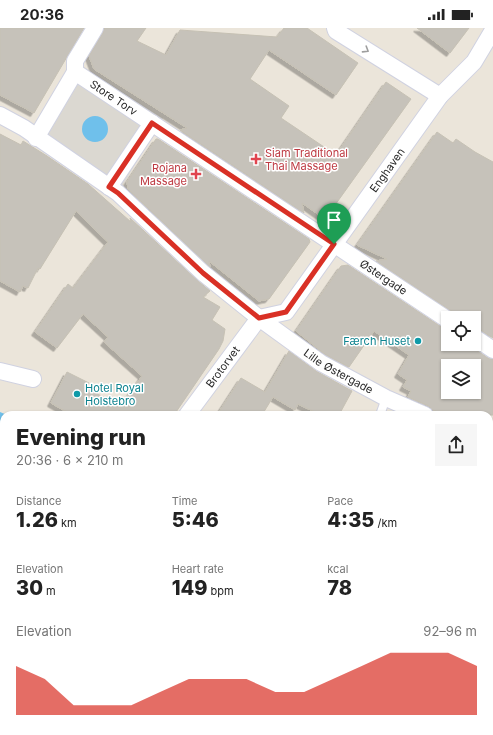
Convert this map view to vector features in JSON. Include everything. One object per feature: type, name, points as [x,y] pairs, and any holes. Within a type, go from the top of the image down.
[{"type":"street","points":[[34,137],[75,67],[95,28]]},
{"type":"street","points":[[335,28],[336,31],[440,96]]},
{"type":"street","name":"Enghaven","points":[[259,318],[286,312],[440,96],[474,62],[493,30]]},
{"type":"street","name":"Store Torv","points":[[75,67],[155,125]]},
{"type":"street","points":[[0,115],[24,128],[34,137],[114,190],[155,125]]},
{"type":"street","name":"Østergade","points":[[155,125],[441,315]]},
{"type":"street","name":"Lille Østergade","points":[[114,190],[203,273],[259,318],[321,363],[386,398],[416,411]]},
{"type":"street","name":"Brotorvet","points":[[190,411],[259,318]]},
{"type":"street","points":[[481,342],[493,350]]},
{"type":"street","points":[[0,371],[33,380]]},
{"type":"lane","points":[[381,411],[386,398]]},
{"type":"shaded area","points":[[72,61],[75,61],[163,118],[118,193],[32,135]]},
{"type":"water","points":[[95,116],[104,120],[108,129],[104,138],[95,142],[86,138],[82,129],[86,120]]},
{"type":"building","points":[[0,28],[84,28],[34,113],[0,95]]},
{"type":"building","points":[[104,28],[146,28],[137,41],[166,55],[180,30],[277,37],[284,28],[307,28],[358,63],[336,95],[269,50],[250,79],[289,106],[281,118],[336,155],[386,82],[411,99],[325,219],[302,203],[304,213],[180,130],[187,128],[94,69],[89,56],[103,33]]},
{"type":"building","points":[[417,28],[469,28],[450,53]]},
{"type":"building","points":[[437,132],[453,143],[456,139],[493,162],[493,338],[481,330],[481,311],[451,311],[376,261],[387,259],[357,245]]},
{"type":"building","points":[[0,134],[21,145],[23,141],[88,184],[131,222],[130,218],[210,291],[203,297],[220,307],[212,320],[225,329],[223,341],[177,411],[65,411],[51,403],[67,372],[89,383],[86,387],[120,407],[142,376],[104,342],[108,337],[83,314],[57,348],[35,332],[68,284],[73,288],[108,242],[76,211],[40,269],[38,268],[28,288],[23,286],[20,292],[0,281]]},
{"type":"building","points":[[156,139],[309,239],[310,242],[269,299],[259,301],[209,261],[210,267],[128,189],[127,182]]},
{"type":"building","name":"Færch Huset","points":[[348,265],[441,327],[441,351],[478,351],[488,358],[493,359],[493,411],[435,411],[429,406],[408,397],[411,391],[403,387],[407,380],[398,374],[409,355],[374,331],[349,367],[326,355],[296,331],[341,266]]},
{"type":"building","points":[[289,351],[316,371],[352,391],[341,411],[313,411],[298,404],[295,410],[273,397],[264,411],[220,411],[241,378],[265,392]]},
{"type":"place","name":"Siam Traditional Thai Massage","points":[[256,159]]},
{"type":"place","name":"Rojana Massage","points":[[196,174]]},
{"type":"place","name":"Færch Huset","points":[[418,341]]},
{"type":"place","name":"Hotel Royal Holstebro","points":[[77,394]]},
{"type":"route","points":[[152,123],[334,244],[286,312],[259,318],[203,273],[118,193],[109,187],[152,123]]}]
